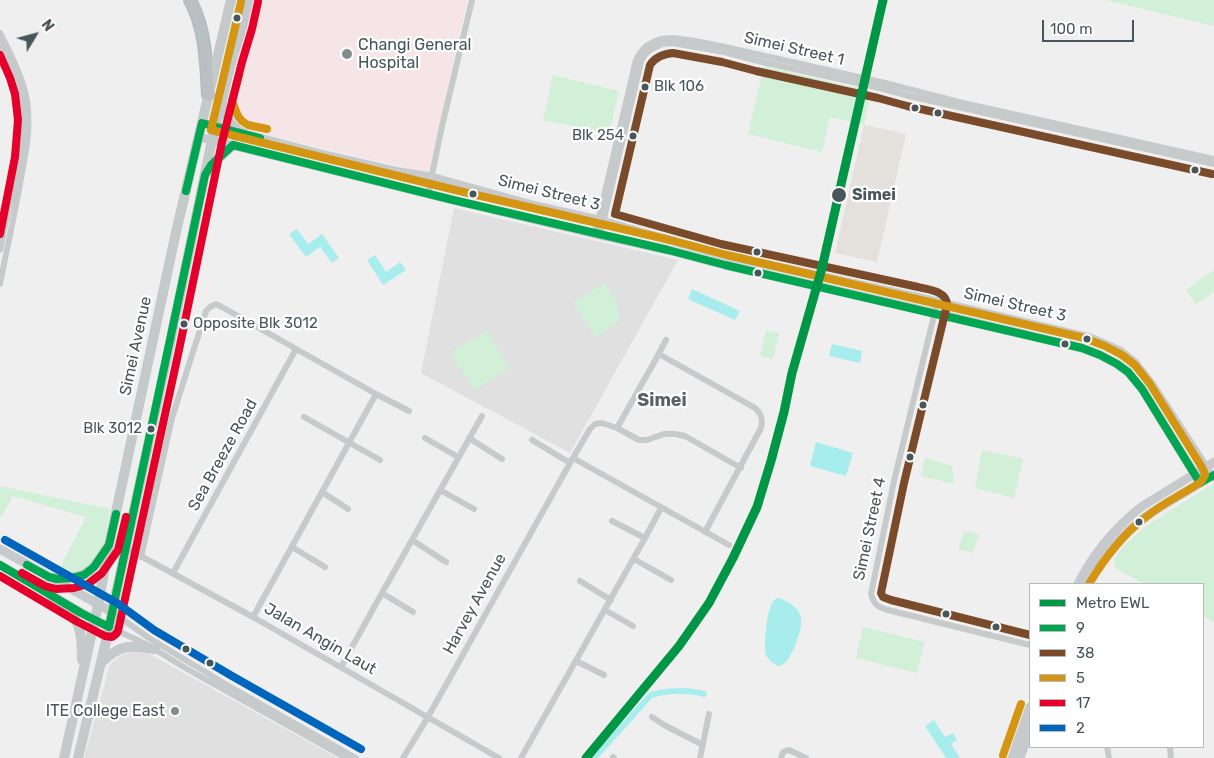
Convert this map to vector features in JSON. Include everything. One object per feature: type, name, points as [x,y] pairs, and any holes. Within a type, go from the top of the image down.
[{"type":"highway","points":[[190,0],[201,27],[206,54],[208,95]]},
{"type":"main road","name":"Simei Avenue","points":[[64,758],[82,682],[109,544],[176,232],[231,0]]},
{"type":"main road","name":"Simei Avenue","points":[[78,758],[109,627],[212,140],[248,0]]},
{"type":"main road","points":[[222,102],[229,121],[235,129],[244,134]]},
{"type":"main road","name":"Simei Street 3","points":[[202,123],[394,171],[431,177],[719,254],[916,297],[1090,338],[1120,351],[1135,363],[1152,385],[1205,468],[1213,476]]},
{"type":"main road","name":"Simei Street 3","points":[[199,136],[597,235],[668,250],[1082,348],[1100,355],[1128,372],[1142,389],[1200,483]]},
{"type":"main road","points":[[205,174],[211,165],[233,145]]},
{"type":"main road","points":[[394,171],[400,178],[399,186]]},
{"type":"main road","points":[[1079,583],[1091,561],[1115,531],[1141,507],[1214,462]]},
{"type":"main road","points":[[1088,583],[1098,566],[1133,526],[1213,476]]},
{"type":"main road","points":[[1141,507],[1145,507],[1148,510],[1148,515]]},
{"type":"main road","points":[[49,577],[57,579],[84,575],[94,567],[109,544]]},
{"type":"main road","points":[[0,550],[112,612]]},
{"type":"main road","points":[[0,564],[50,595],[109,627]]},
{"type":"main road","points":[[50,595],[74,618],[78,627],[82,642],[82,682]]},
{"type":"main road","points":[[100,664],[118,649],[136,646],[155,649]]},
{"type":"main road","points":[[1012,758],[1029,710]]},
{"type":"main road","points":[[1020,758],[1029,732]]},
{"type":"street","points":[[428,194],[463,32],[472,0]]},
{"type":"street","points":[[0,33],[18,70],[27,99],[28,121],[27,143],[0,284]]},
{"type":"street","name":"Simei Street 1","points":[[597,235],[636,60],[646,46],[661,39],[674,38],[725,47],[1214,160]]},
{"type":"street","points":[[0,43],[14,72],[22,101],[23,115],[19,160],[0,250]]},
{"type":"street","name":"Simei Street 1","points":[[600,221],[641,62],[650,50],[662,44],[673,43],[724,52],[948,105],[1214,164]]},
{"type":"street","name":"Simei Street 4","points":[[937,303],[896,475],[871,594],[873,601],[879,607],[888,610],[1029,645]]},
{"type":"street","points":[[141,557],[172,418],[206,311],[213,305],[216,304],[409,411]]},
{"type":"street","points":[[666,340],[617,428],[639,440],[647,440],[664,434],[685,436],[741,468]]},
{"type":"street","name":"Sea Breeze Road","points":[[173,573],[296,350]]},
{"type":"street","points":[[659,354],[760,412],[761,428],[705,532]]},
{"type":"street","points":[[253,617],[376,394]]},
{"type":"street","points":[[341,667],[482,416]]},
{"type":"street","points":[[304,417],[380,460]]},
{"type":"street","name":"Harvey Avenue","points":[[403,758],[590,429],[595,424],[602,423],[617,428]]},
{"type":"street","points":[[425,438],[458,457]]},
{"type":"street","points":[[469,438],[502,459]]},
{"type":"street","points":[[532,440],[729,544]]},
{"type":"street","points":[[440,490],[474,509]]},
{"type":"street","points":[[322,492],[348,509]]},
{"type":"street","points":[[521,758],[661,508]]},
{"type":"street","points":[[612,520],[645,538]]},
{"type":"street","points":[[412,540],[446,562]]},
{"type":"street","points":[[292,547],[325,567]]},
{"type":"street","name":"Jalan Angin Laut","points":[[126,548],[253,617],[499,758]]},
{"type":"street","points":[[634,559],[671,580]]},
{"type":"street","points":[[580,581],[611,600]]},
{"type":"street","points":[[382,593],[413,612]]},
{"type":"street","points":[[605,610],[633,626]]},
{"type":"street","points":[[112,612],[149,638],[227,685],[356,758]]},
{"type":"street","points":[[109,627],[155,649],[187,669],[346,758]]},
{"type":"street","points":[[576,661],[604,676]]},
{"type":"street","points":[[700,758],[709,714]]},
{"type":"street","points":[[652,717],[703,745]]},
{"type":"street","points":[[781,758],[783,752],[790,750],[806,758]]},
{"type":"shaded area","name":"Changi General Hospital","points":[[251,0],[467,0],[429,173],[237,127],[227,109]]},
{"type":"shaded area","points":[[864,125],[906,134],[877,262],[835,253]]},
{"type":"shaded area","points":[[454,208],[678,260],[570,453],[421,373]]},
{"type":"shaded area","name":"ITE College East","points":[[144,651],[338,758],[84,758],[110,664],[122,655]]},
{"type":"green space","points":[[1105,0],[1214,0],[1214,26]]},
{"type":"green space","points":[[764,66],[871,91],[864,125],[830,117],[822,152],[748,134]]},
{"type":"green space","points":[[553,75],[619,91],[609,134],[543,120]]},
{"type":"green space","points":[[1212,271],[1214,273],[1214,292],[1196,304],[1186,290]]},
{"type":"green space","points":[[604,283],[616,300],[620,320],[595,337],[573,303]]},
{"type":"green space","points":[[766,330],[779,333],[773,359],[760,356]]},
{"type":"green space","points":[[487,331],[510,368],[475,390],[450,353]]},
{"type":"green space","points":[[982,450],[1023,459],[1014,498],[975,488]]},
{"type":"green space","points":[[925,457],[952,466],[954,484],[921,476]]},
{"type":"green space","points":[[1214,483],[1214,622],[1204,617],[1204,583],[1142,583],[1116,568],[1115,558],[1126,544],[1146,526]]},
{"type":"green space","points":[[0,486],[110,509],[104,544],[91,563],[83,570],[72,573],[57,573],[86,517],[13,496],[0,519]]},
{"type":"green space","points":[[964,531],[979,534],[973,553],[958,549]]},
{"type":"green space","points":[[863,627],[925,642],[917,673],[856,658]]},
{"type":"water","points":[[297,229],[308,244],[322,234],[339,258],[332,263],[320,247],[306,257],[289,234]]},
{"type":"water","points":[[375,255],[386,272],[400,262],[406,270],[383,285],[367,260]]},
{"type":"water","points":[[692,289],[740,311],[735,320],[688,299]]},
{"type":"water","points":[[832,344],[862,351],[860,363],[829,356]]},
{"type":"water","points":[[816,442],[853,453],[846,476],[810,466]]},
{"type":"water","points":[[777,598],[788,602],[798,611],[801,618],[799,635],[794,648],[785,663],[778,666],[767,657],[765,650],[769,610]]},
{"type":"water","points":[[934,720],[945,737],[953,733],[957,740],[951,744],[960,758],[946,758],[925,726]]},
{"type":"waterway","points":[[594,758],[651,695],[678,691],[704,694]]},
{"type":"metro line","name":"EWL","points":[[586,758],[679,646],[709,603],[757,507],[822,268],[883,0]]},
{"type":"transit line","name":"5","points":[[241,2],[211,130],[727,255],[1084,338],[1122,355],[1135,365],[1150,384],[1205,475],[1201,482],[1159,507],[1129,532],[1107,557],[1090,583]]},
{"type":"transit line","name":"17","points":[[0,576],[105,636],[112,637],[118,631],[222,142],[258,2]]},
{"type":"transit line","name":"38","points":[[1029,635],[891,600],[883,597],[881,593],[904,483],[947,305],[946,300],[941,294],[932,290],[721,244],[615,214],[650,65],[660,56],[673,53],[722,62],[907,106],[1212,174]]},
{"type":"transit line","name":"17","points":[[0,55],[15,94],[18,120],[15,157],[0,234]]},
{"type":"transit line","name":"5","points":[[239,75],[232,101],[238,116],[248,125],[267,129]]},
{"type":"transit line","name":"9","points":[[186,191],[202,123],[260,138]]},
{"type":"transit line","name":"9","points":[[0,565],[81,613],[109,627],[205,175],[211,165],[233,145],[453,200],[1082,348],[1100,355],[1128,372],[1142,389],[1200,483],[1214,475]]},
{"type":"transit line","name":"9","points":[[27,565],[49,577],[57,579],[84,575],[94,567],[109,545],[116,514]]},
{"type":"transit line","name":"17","points":[[22,573],[45,586],[56,589],[74,588],[88,584],[102,573],[118,550],[126,517]]},
{"type":"transit line","name":"2","points":[[5,540],[117,603],[154,630],[361,749]]},
{"type":"transit line","name":"5","points":[[1003,755],[1021,704]]},
{"type":"place","name":"Changi General Hospital","points":[[347,54]]},
{"type":"place","name":"Blk 106","points":[[645,87]]},
{"type":"place","name":"Blk 254","points":[[633,136]]},
{"type":"place","name":"Simei","points":[[839,195]]},
{"type":"place","name":"Opposite Blk 3012","points":[[184,324]]},
{"type":"place","name":"Blk 3012","points":[[151,429]]},
{"type":"place","name":"ITE College East","points":[[175,711]]},
{"type":"district","name":"Simei","points":[[662,401]]}]
